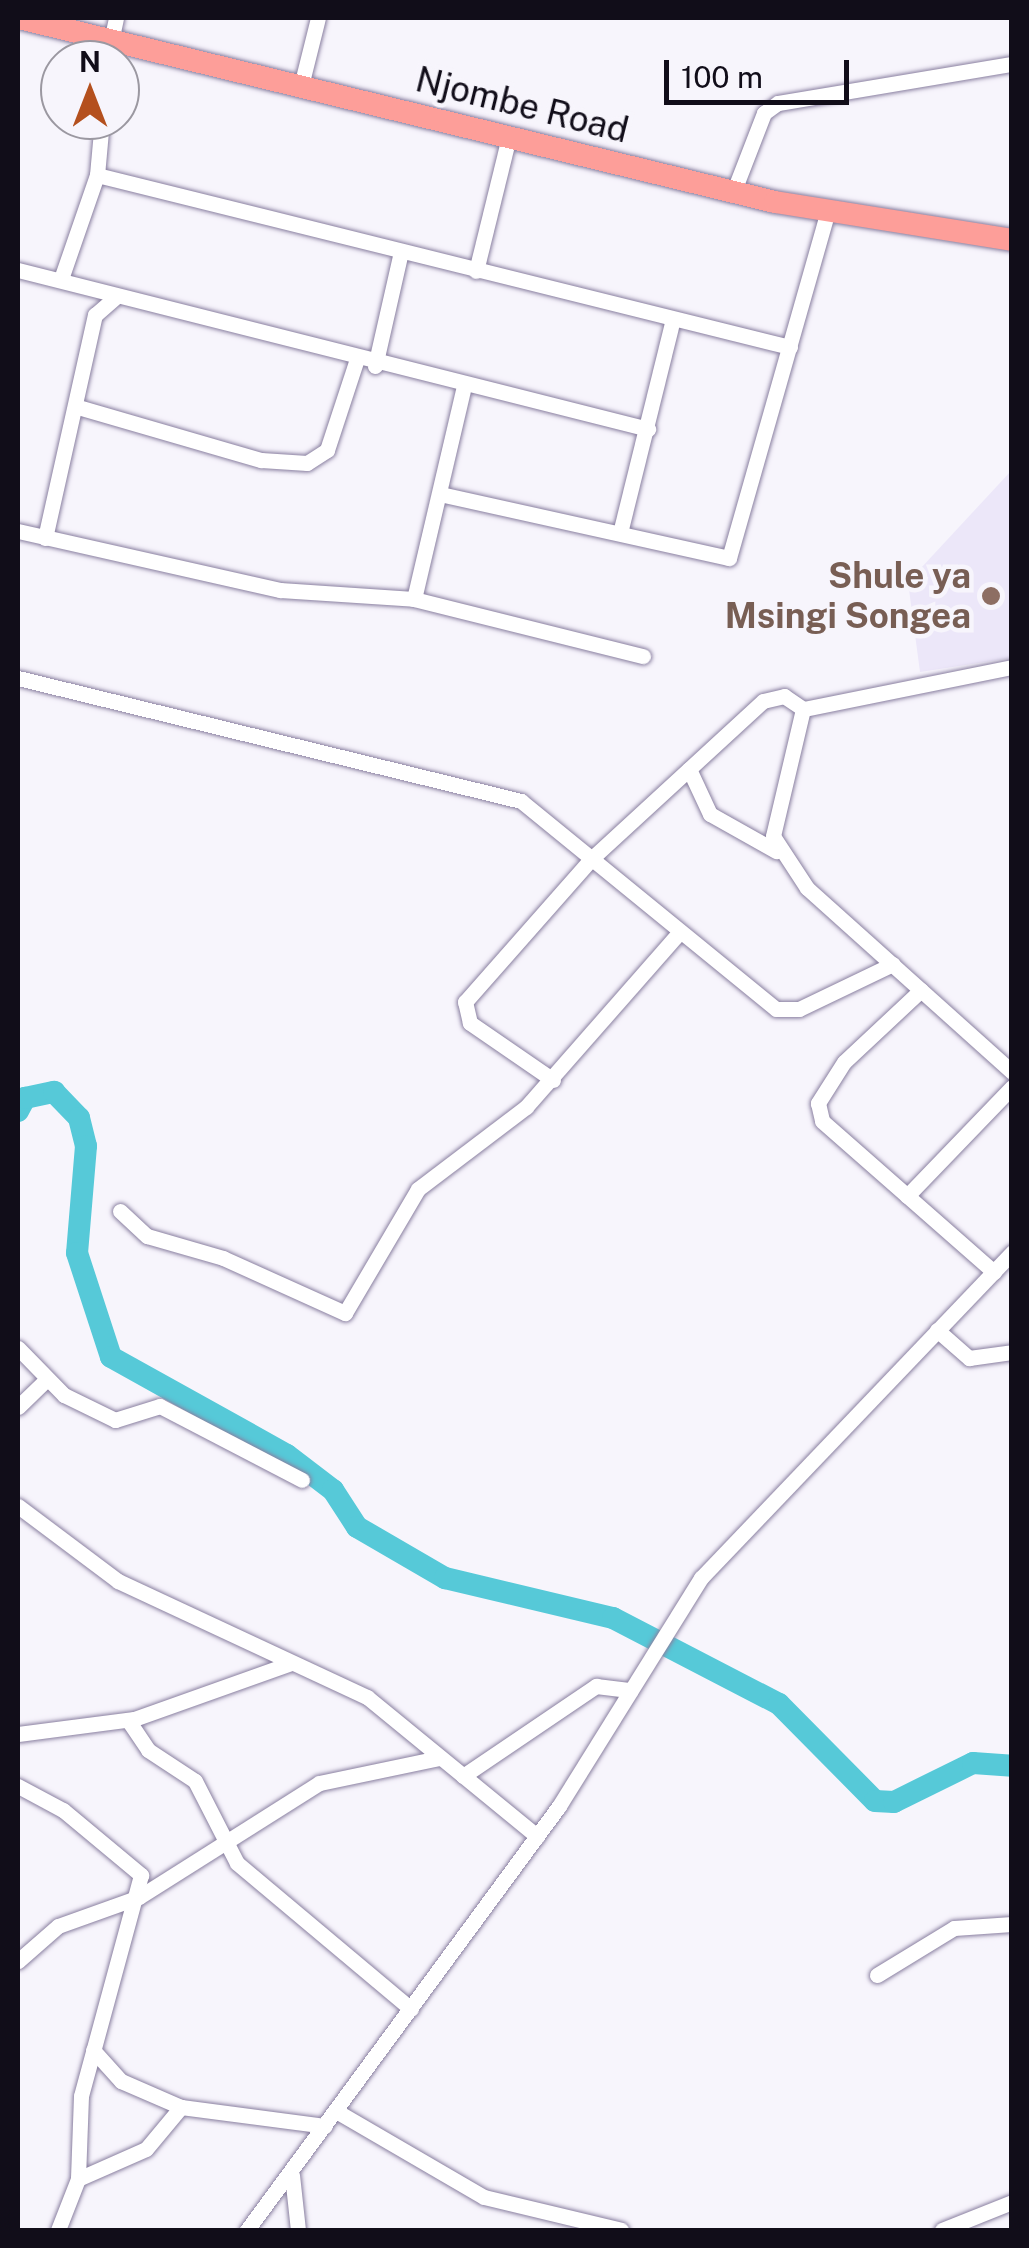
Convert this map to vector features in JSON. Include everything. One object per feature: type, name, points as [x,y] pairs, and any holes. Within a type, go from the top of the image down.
[{"type":"highway","name":"Njombe Road","points":[[19,18],[76,40]]},
{"type":"highway","name":"Njombe Road","points":[[140,58],[302,86],[826,214],[1012,240]]},
{"type":"street","points":[[302,86],[318,18]]},
{"type":"street","points":[[733,193],[764,113],[778,103],[1012,64]]},
{"type":"street","points":[[476,271],[509,138]]},
{"type":"street","points":[[61,279],[98,175],[101,140]]},
{"type":"street","points":[[98,175],[790,347]]},
{"type":"street","points":[[440,494],[729,558],[826,214]]},
{"type":"street","points":[[375,366],[401,252]]},
{"type":"street","points":[[18,270],[356,362],[648,429]]},
{"type":"street","points":[[45,538],[78,406],[95,314],[116,297]]},
{"type":"street","points":[[620,533],[672,319]]},
{"type":"street","points":[[78,406],[261,460],[307,463],[327,450],[356,362]]},
{"type":"street","points":[[414,599],[464,386]]},
{"type":"street","points":[[18,531],[280,590],[414,599],[643,656]]},
{"type":"street","points":[[553,1080],[470,1023],[464,1002],[590,860],[769,696],[804,709],[1012,667]]},
{"type":"street","points":[[18,678],[521,801],[776,1009],[798,1008],[893,964]]},
{"type":"street","points":[[776,851],[774,828],[804,709]]},
{"type":"street","points":[[221,730],[238,749]]},
{"type":"street","points":[[689,769],[710,814],[776,851],[1012,1072]]},
{"type":"street","points":[[120,1211],[148,1236],[222,1258],[345,1313],[418,1189],[553,1080],[679,933]]},
{"type":"street","points":[[921,990],[844,1062],[818,1103],[822,1121],[994,1272]]},
{"type":"street","points":[[907,1196],[1012,1088]]},
{"type":"street","points":[[247,2230],[292,2175],[537,1836],[722,1553],[1012,1252]]},
{"type":"street","points":[[937,1330],[969,1358],[1012,1352]]},
{"type":"street","points":[[18,1348],[47,1379],[115,1420],[160,1406],[302,1480]]},
{"type":"street","points":[[18,1407],[47,1379]]},
{"type":"street","points":[[18,1506],[118,1581],[367,1697],[537,1836]]},
{"type":"street","points":[[18,1734],[128,1720],[295,1663]]},
{"type":"street","points":[[463,1776],[596,1686],[631,1690]]},
{"type":"street","points":[[128,1720],[148,1750],[196,1781],[222,1842],[411,2009]]},
{"type":"street","points":[[18,1962],[58,1926],[139,1897],[319,1783],[439,1758]]},
{"type":"street","points":[[18,1786],[135,1866],[139,1897],[93,2050],[73,2142],[78,2179],[58,2230]]},
{"type":"street","points":[[878,1975],[954,1928],[1012,1924]]},
{"type":"street","points":[[93,2050],[121,2082],[180,2108],[325,2126]]},
{"type":"street","points":[[78,2179],[146,2149],[180,2108]]},
{"type":"street","points":[[336,2111],[484,2197],[621,2230]]},
{"type":"street","points":[[292,2175],[298,2230]]},
{"type":"street","points":[[942,2230],[1012,2202]]},
{"type":"shaded area","points":[[1011,471],[1011,658],[920,672],[908,582]]},
{"type":"waterway","points":[[18,1111],[25,1098],[54,1092],[79,1118],[86,1146],[77,1253],[111,1357],[287,1455],[333,1490],[357,1527],[445,1578],[613,1618],[779,1704],[875,1801],[894,1802],[973,1763],[1012,1766]]},
{"type":"place","name":"Shule ya Msingi Songea","points":[[991,596]]}]
